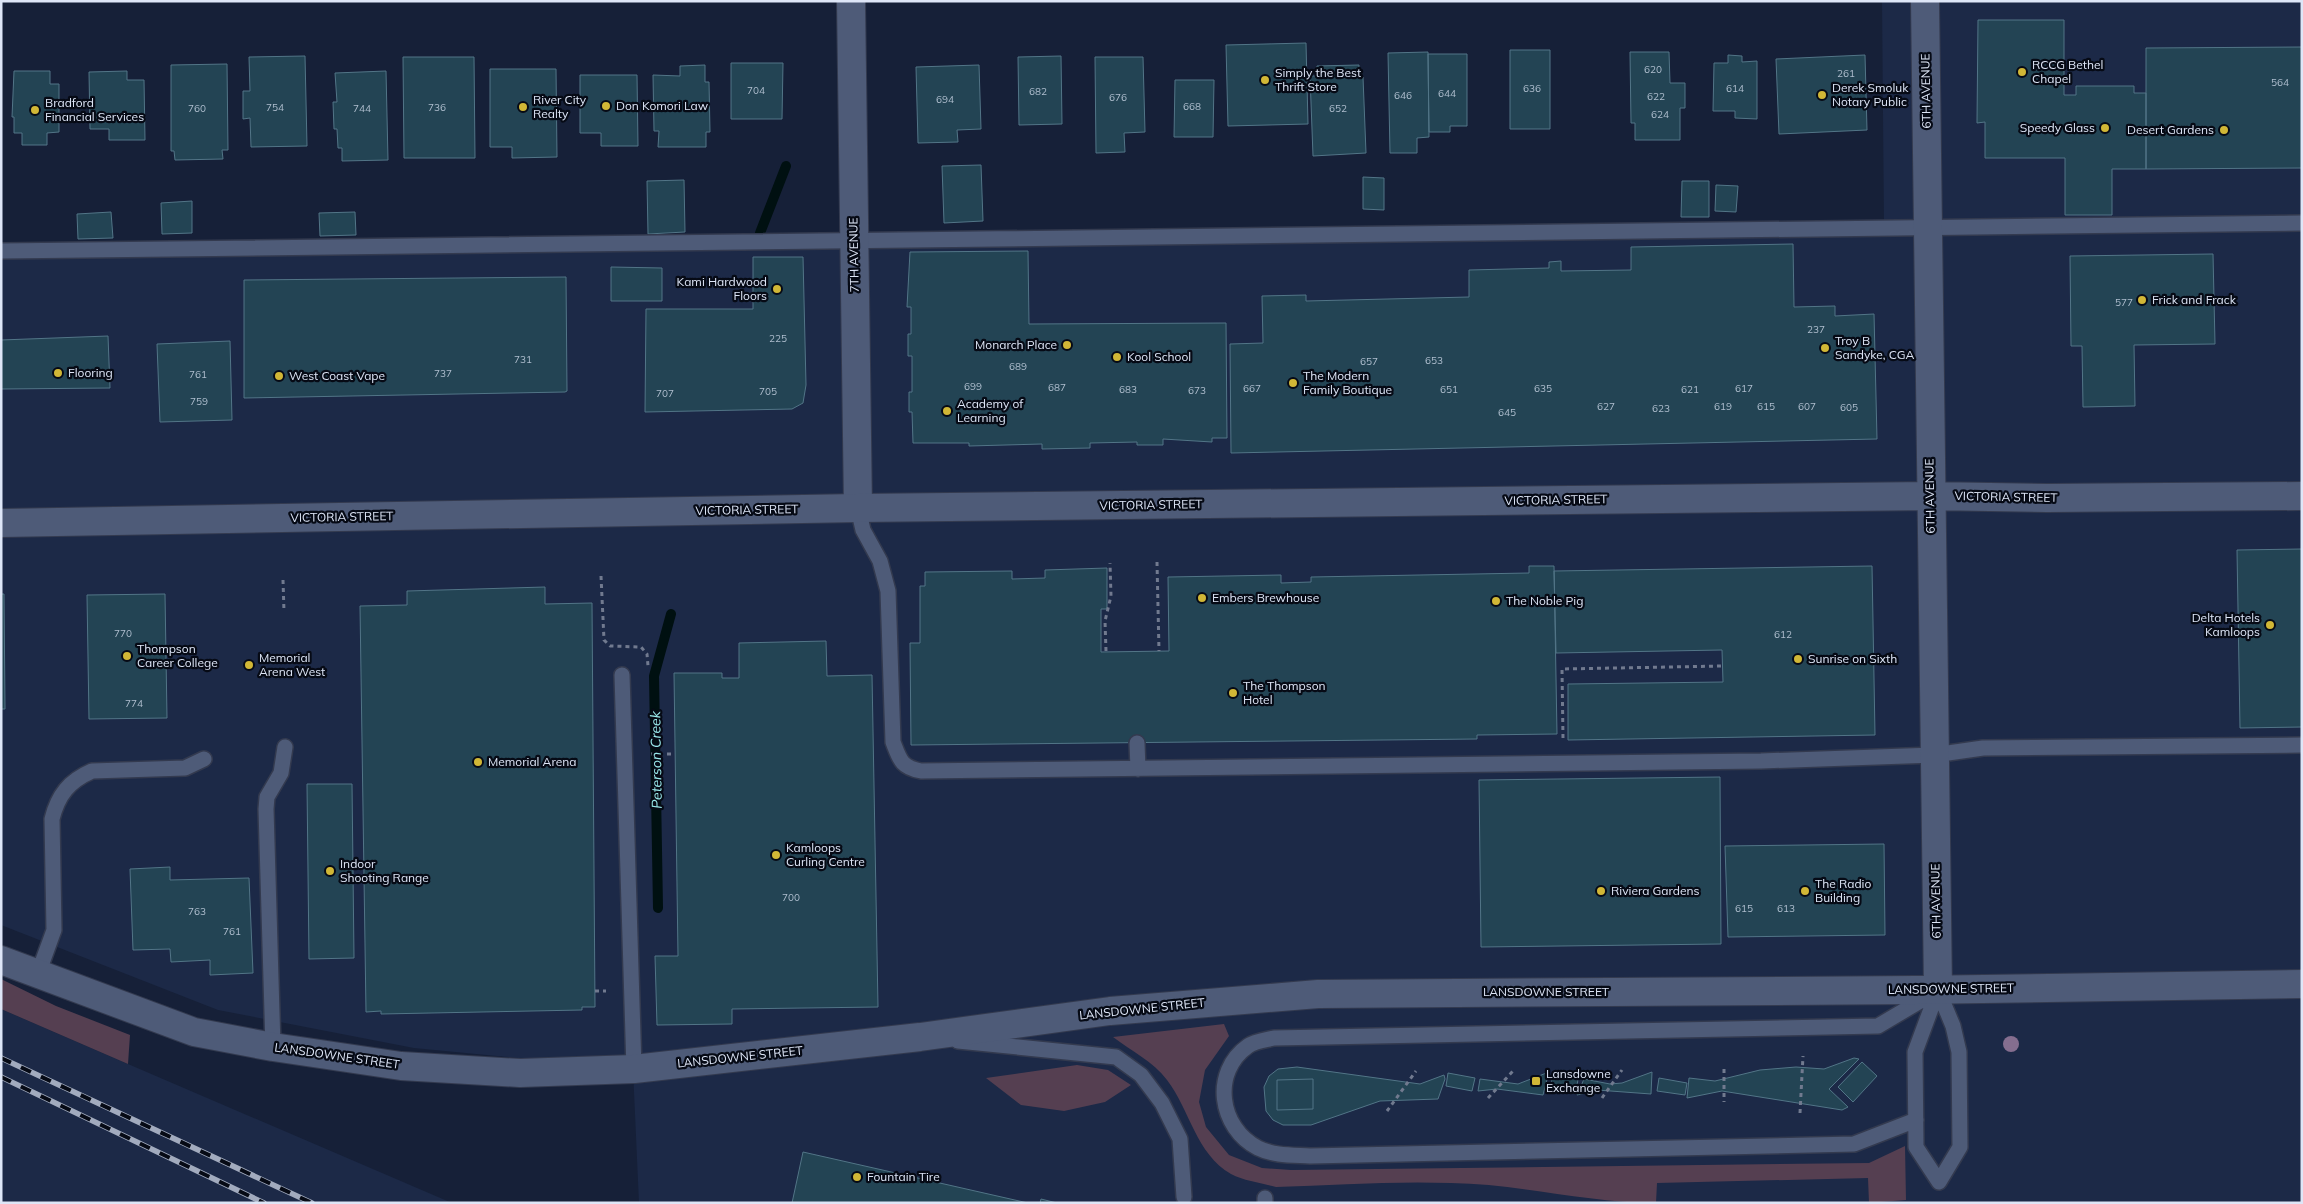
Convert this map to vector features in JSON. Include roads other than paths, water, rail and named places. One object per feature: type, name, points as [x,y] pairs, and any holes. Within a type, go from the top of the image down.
[{"type":"main road","name":"7TH AVENUE","points":[[851,1],[858,508]]},
{"type":"main road","name":"6TH AVENUE","points":[[1925,1],[1930,496],[1938,990]]},
{"type":"main road","name":"VICTORIA STREET","points":[[1,523],[858,508],[1930,496],[2047,498],[2302,496]]},
{"type":"main road","name":"LANSDOWNE STREET","points":[[1,960],[194,1032],[273,1047],[401,1066],[510,1073],[634,1069],[920,1037],[1110,1011],[1318,994],[1938,990],[2302,984]]},
{"type":"lane","points":[[1,251],[2302,223]]},
{"type":"lane","points":[[858,508],[864,530],[880,561],[888,591],[893,742],[899,759],[908,768],[921,770],[1761,761],[1934,755],[1984,748],[2302,744]]},
{"type":"lane","points":[[622,675],[634,1069]]},
{"type":"lane","points":[[1137,743],[1138,768]]},
{"type":"lane","points":[[273,1047],[266,809],[267,797],[281,773],[285,747]]},
{"type":"lane","points":[[38,974],[54,930],[52,819],[55,806],[64,790],[77,777],[92,771],[185,768],[204,759]]},
{"type":"lane","points":[[1916,1120],[1854,1144],[1310,1156],[1271,1153],[1251,1143],[1234,1127],[1226,1113],[1224,1098],[1225,1081],[1236,1058],[1249,1045],[1274,1038],[1878,1026],[1938,990]]},
{"type":"lane","points":[[1938,990],[1954,1026],[1959,1052],[1960,1147],[1938,1182],[1916,1147],[1915,1052],[1938,990]]},
{"type":"lane","points":[[920,1037],[1116,1058],[1142,1075],[1162,1103],[1180,1139],[1184,1197]]},
{"type":"waterway","name":"Peterson Creek","points":[[760,233],[786,166]]},
{"type":"waterway","name":"Peterson Creek","points":[[658,908],[654,676],[671,614]]},
{"type":"railway","points":[[1,1058],[312,1203]]},
{"type":"railway","points":[[1,1077],[264,1203]]},
{"type":"place","name":"RCCG Bethel Chapel","points":[[2022,72]]},
{"type":"place","name":"Simply the Best Thrift Store","points":[[1265,80]]},
{"type":"place","name":"Derek Smoluk Notary Public","points":[[1822,95]]},
{"type":"place","name":"Don Komori Law","points":[[606,106]]},
{"type":"place","name":"River City Realty","points":[[523,107]]},
{"type":"place","name":"Bradford Financial Services","points":[[35,110]]},
{"type":"place","name":"Speedy Glass","points":[[2105,128]]},
{"type":"place","name":"Desert Gardens","points":[[2224,130]]},
{"type":"place","name":"Kami Hardwood Floors","points":[[777,289]]},
{"type":"place","name":"Frick and Frack","points":[[2142,300]]},
{"type":"place","name":"Monarch Place","points":[[1067,345]]},
{"type":"place","name":"Troy B Sandyke, CGA","points":[[1825,348]]},
{"type":"place","name":"Kool School","points":[[1117,357]]},
{"type":"place","name":"Flooring","points":[[58,373]]},
{"type":"place","name":"West Coast Vape","points":[[279,376]]},
{"type":"place","name":"The Modern Family Boutique","points":[[1293,383]]},
{"type":"place","name":"Academy of Learning","points":[[947,411]]},
{"type":"place","name":"Embers Brewhouse","points":[[1202,598]]},
{"type":"place","name":"The Noble Pig","points":[[1496,601]]},
{"type":"place","name":"Delta Hotels Kamloops","points":[[2270,625]]},
{"type":"place","name":"Thompson Career College","points":[[127,656]]},
{"type":"place","name":"Sunrise on Sixth","points":[[1798,659]]},
{"type":"place","name":"Memorial Arena West","points":[[249,665]]},
{"type":"place","name":"The Thompson Hotel","points":[[1233,693]]},
{"type":"place","name":"Memorial Arena","points":[[478,762]]},
{"type":"place","name":"Kamloops Curling Centre","points":[[776,855]]},
{"type":"place","name":"Indoor Shooting Range","points":[[330,871]]},
{"type":"place","name":"Riviera Gardens","points":[[1601,891]]},
{"type":"place","name":"The Radio Building","points":[[1805,891]]},
{"type":"place","name":"Lansdowne Exchange","points":[[1536,1081]]},
{"type":"place","name":"Fountain Tire","points":[[857,1177]]}]
